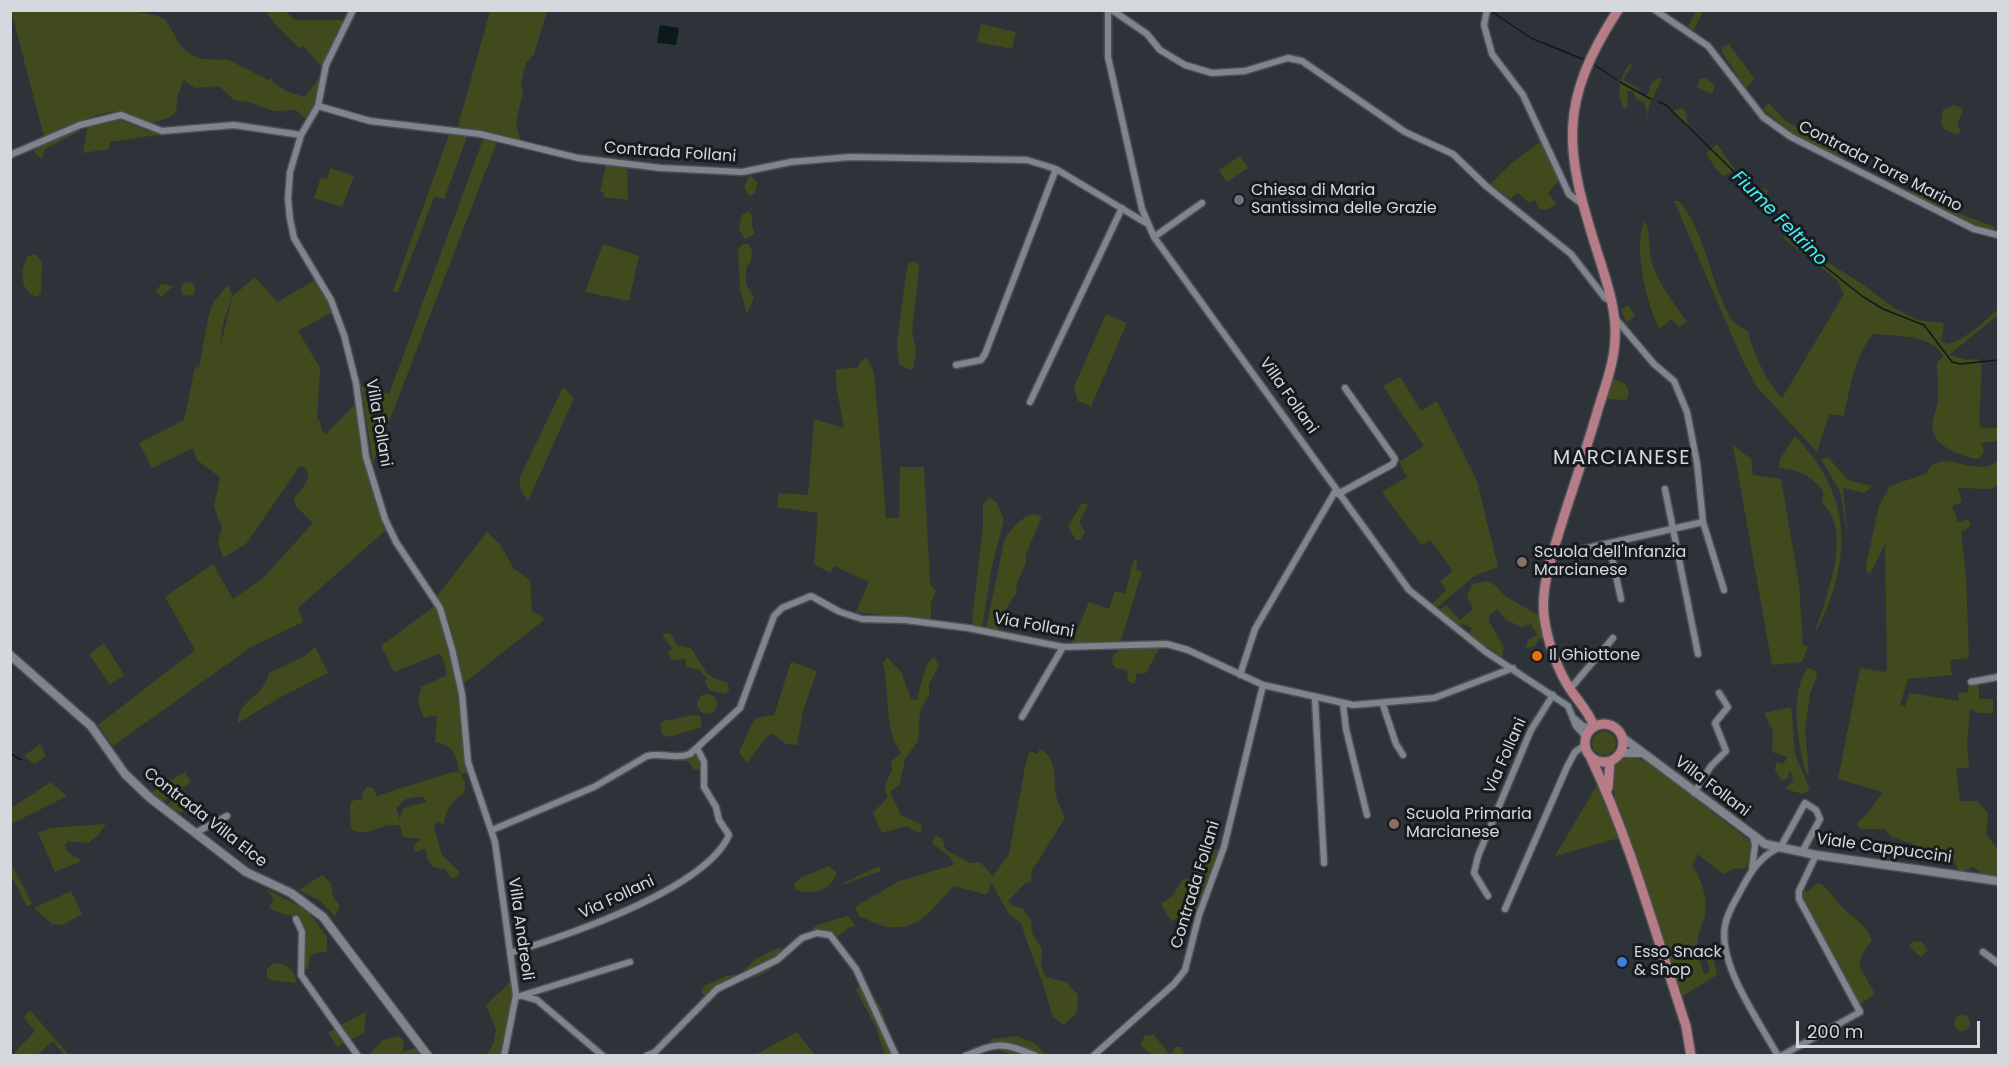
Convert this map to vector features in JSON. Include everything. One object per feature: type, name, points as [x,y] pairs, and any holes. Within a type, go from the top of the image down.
[{"type":"main road","points":[[1593,727],[1583,705],[1570,689],[1551,646],[1544,616],[1546,580],[1552,556],[1611,365],[1615,341],[1615,317],[1574,170],[1573,119],[1577,93],[1592,54],[1618,10]]},
{"type":"main road","name":"Contrada Villa Elce","points":[[10,655],[91,726],[135,786],[246,873],[291,893],[323,917],[428,1056]]},
{"type":"main road","points":[[1583,705],[1617,729],[1623,738],[1620,753]]},
{"type":"main road","points":[[1609,724],[1593,727],[1585,741],[1608,793],[1686,1026],[1691,1056]]},
{"type":"main road","name":"Villa Follani","points":[[1623,738],[1695,794],[1765,844]]},
{"type":"main road","points":[[1590,756],[1600,762],[1610,761],[1620,753],[1641,753]]},
{"type":"main road","points":[[1608,793],[1610,761]]},
{"type":"main road","name":"Viale Cappuccini","points":[[1765,844],[1816,855],[1998,881]]},
{"type":"street","name":"Villa Follani","points":[[353,10],[326,65],[318,106],[301,135],[290,172],[288,199],[294,238],[331,300],[344,335],[356,383],[366,457],[385,519],[396,542],[440,608],[462,694],[468,762],[495,842]]},
{"type":"street","name":"Villa Follani","points":[[1110,10],[1108,57],[1146,223],[1154,237],[1409,590],[1486,652],[1568,706],[1585,741]]},
{"type":"street","points":[[1110,10],[1147,34],[1160,50],[1185,65],[1212,74],[1245,71],[1288,58],[1302,61],[1405,132],[1453,154],[1486,186],[1571,254],[1605,298],[1611,301]]},
{"type":"street","points":[[1487,10],[1484,25],[1492,54],[1522,95],[1569,194],[1582,204]]},
{"type":"street","name":"Contrada Torre Marino","points":[[1655,10],[1679,29],[1708,46],[1763,117],[1791,138],[1968,227],[1998,235]]},
{"type":"street","name":"Contrada Follani","points":[[318,106],[370,121],[480,134],[575,158],[653,167],[742,172],[791,162],[850,157],[1027,160],[1056,169],[1146,223]]},
{"type":"street","points":[[10,155],[80,125],[121,115],[155,131],[170,132],[234,125],[301,135]]},
{"type":"street","points":[[956,365],[981,360],[985,354],[1056,169]]},
{"type":"street","points":[[1154,237],[1202,203]]},
{"type":"street","points":[[1030,402],[1122,208]]},
{"type":"street","points":[[1615,317],[1654,364],[1674,381],[1687,412],[1703,522],[1724,590]]},
{"type":"street","points":[[1240,675],[1255,629],[1337,492],[1393,464],[1395,459],[1345,388]]},
{"type":"street","points":[[1665,489],[1698,654]]},
{"type":"street","points":[[1552,556],[1703,522]]},
{"type":"street","points":[[1609,544],[1621,599]]},
{"type":"street","name":"Via Follani","points":[[492,830],[594,787],[646,756],[655,753],[682,757],[697,748],[740,708],[774,616],[782,608],[811,596],[862,619],[905,620],[958,627],[1063,647],[1167,644],[1188,650],[1263,685],[1343,704],[1383,705],[1434,698],[1513,668]]},
{"type":"street","points":[[1570,689],[1613,638]]},
{"type":"street","points":[[1023,717],[1063,647]]},
{"type":"street","points":[[1971,682],[1998,677]]},
{"type":"street","name":"Contrada Follani","points":[[1093,1056],[1174,984],[1185,970],[1200,915],[1224,847],[1263,685]]},
{"type":"street","points":[[1695,794],[1712,766],[1726,751],[1715,723],[1728,707],[1719,693]]},
{"type":"street","name":"Via Follani","points":[[1488,896],[1474,873],[1478,856],[1531,730],[1553,694]]},
{"type":"street","points":[[1315,699],[1324,863]]},
{"type":"street","points":[[1343,704],[1346,729],[1367,815]]},
{"type":"street","points":[[1383,705],[1396,744],[1403,755]]},
{"type":"street","name":"Villa Follani","points":[[1574,719],[1583,726],[1593,727]]},
{"type":"street","points":[[1505,909],[1567,767],[1575,752],[1585,741]]},
{"type":"street","name":"Via Follani","points":[[510,953],[597,924],[626,911],[676,884],[720,849],[729,835],[704,787],[704,762],[697,748]]},
{"type":"street","points":[[1802,852],[1820,819],[1816,810],[1805,803],[1779,848],[1766,855],[1752,870],[1725,924],[1727,955],[1734,974],[1780,1056],[1860,1012],[1799,898],[1799,891],[1816,855]]},
{"type":"street","points":[[195,833],[227,816]]},
{"type":"street","points":[[1752,870],[1755,849],[1753,836]]},
{"type":"street","name":"Villa Andreoli","points":[[495,842],[518,995],[504,1056]]},
{"type":"street","points":[[1755,849],[1765,844],[1766,855]]},
{"type":"street","points":[[296,919],[302,932],[301,975],[358,1056]]},
{"type":"street","points":[[646,1056],[655,1052],[717,989],[777,960],[802,938],[817,933],[830,935],[856,969],[896,1056]]},
{"type":"street","points":[[1983,952],[1998,963]]},
{"type":"street","points":[[518,995],[630,962]]},
{"type":"street","points":[[518,995],[537,1000],[603,1056]]},
{"type":"street","points":[[965,1056],[995,1044],[1006,1045],[1036,1056]]},
{"type":"green space","points":[[11,10],[128,10],[158,16],[166,20],[180,45],[190,54],[203,59],[229,60],[268,80],[271,78],[273,82],[288,92],[305,97],[320,76],[314,106],[307,120],[296,110],[274,111],[249,102],[234,100],[219,86],[195,88],[184,80],[178,94],[176,112],[168,118],[146,125],[123,113],[112,112],[71,125],[44,137]]},
{"type":"green space","points":[[267,11],[285,11],[295,20],[345,20],[323,68],[303,46],[300,48],[281,30]]},
{"type":"green space","points":[[490,11],[547,11],[534,54],[526,63],[521,84],[523,91],[516,122],[520,140],[458,126]]},
{"type":"green space","points":[[1696,11],[1703,11],[1693,32],[1688,27]]},
{"type":"green space","points":[[981,24],[1016,32],[1012,49],[977,42]]},
{"type":"green space","points":[[1729,44],[1754,78],[1746,88],[1723,54],[1722,47]]},
{"type":"green space","points":[[1630,64],[1632,66],[1623,80],[1637,87],[1645,97],[1649,93],[1650,85],[1658,78],[1662,79],[1649,105],[1646,126],[1647,112],[1644,102],[1636,99],[1632,90],[1627,92],[1628,106],[1624,109],[1620,97],[1619,91],[1623,75]]},
{"type":"green space","points":[[1705,78],[1715,86],[1712,94],[1697,87],[1700,79]]},
{"type":"green space","points":[[1769,103],[1786,121],[1835,149],[1851,165],[1802,141],[1763,109]]},
{"type":"green space","points":[[1954,105],[1963,108],[1957,126],[1961,130],[1958,135],[1945,130],[1941,123],[1943,110]]},
{"type":"green space","points":[[1682,108],[1685,110],[1689,130],[1672,111]]},
{"type":"green space","points":[[115,118],[148,131],[164,134],[110,142],[109,149],[83,153],[88,124]]},
{"type":"green space","points":[[84,125],[80,131],[45,149],[42,159],[34,152],[36,145]]},
{"type":"green space","points":[[450,132],[468,134],[444,199],[434,197],[398,292],[393,291]]},
{"type":"green space","points":[[484,137],[498,139],[373,463],[361,386],[389,394]]},
{"type":"green space","points":[[1540,142],[1559,180],[1548,193],[1557,204],[1547,209],[1539,209],[1535,200],[1529,203],[1518,193],[1510,199],[1490,184],[1513,162]]},
{"type":"green space","points":[[1717,144],[1735,170],[1724,176],[1716,169],[1706,153]]},
{"type":"green space","points":[[1240,156],[1248,168],[1227,182],[1219,170]]},
{"type":"green space","points":[[606,165],[627,167],[628,200],[603,197],[604,192],[600,192]]},
{"type":"green space","points":[[330,168],[354,176],[342,207],[314,198],[321,177],[327,179]]},
{"type":"green space","points":[[750,175],[757,182],[755,193],[749,196],[744,187]]},
{"type":"green space","points":[[1760,188],[1768,190],[1766,198],[1776,213],[1785,211],[1792,217],[1794,234],[1824,260],[1894,308],[1918,320],[1944,323],[1941,341],[1949,344],[1963,337],[1998,309],[1998,315],[1949,355],[1966,360],[1978,359],[1982,363],[1979,424],[1982,428],[1998,428],[1998,441],[1981,443],[1984,451],[1979,459],[1964,456],[1949,449],[1937,439],[1933,432],[1932,425],[1938,401],[1937,363],[1943,356],[1937,349],[1922,340],[1873,334],[1857,363],[1844,416],[1829,414],[1817,452],[1757,387],[1743,361],[1674,201],[1679,201],[1696,229],[1724,306],[1732,320],[1748,331],[1761,366],[1782,398],[1844,294],[1837,280],[1784,239],[1786,232],[1777,223],[1776,214],[1771,215],[1753,195],[1754,191]]},
{"type":"green space","points":[[1908,188],[1958,213],[1995,227],[1993,231],[1974,227],[1907,194]]},
{"type":"green space","points":[[749,211],[753,218],[751,223],[755,234],[745,239],[739,229],[742,215]]},
{"type":"green space","points":[[1645,221],[1655,272],[1687,322],[1679,327],[1671,319],[1660,329],[1650,306],[1643,275],[1640,243]]},
{"type":"green space","points":[[603,244],[639,256],[629,301],[585,292]]},
{"type":"green space","points":[[743,244],[748,244],[752,250],[751,262],[746,268],[746,284],[754,298],[747,314],[740,289],[738,249]]},
{"type":"green space","points":[[36,254],[42,262],[41,293],[37,297],[24,286],[22,274],[28,256]]},
{"type":"green space","points":[[914,261],[919,265],[912,330],[916,352],[913,369],[910,370],[899,364],[897,343],[908,264]]},
{"type":"green space","points":[[255,277],[277,302],[317,279],[332,312],[298,331],[320,368],[317,420],[320,421],[322,431],[326,434],[356,403],[365,458],[387,529],[298,608],[303,622],[251,647],[113,746],[98,725],[195,650],[165,597],[213,564],[233,599],[263,578],[313,523],[295,505],[294,499],[306,484],[308,476],[305,467],[299,467],[246,544],[223,558],[218,543],[222,528],[214,507],[220,477],[197,460],[193,448],[152,468],[139,443],[184,420],[195,367],[199,368],[209,314],[214,301],[228,285],[232,295],[223,324],[220,348],[232,297]]},
{"type":"green space","points":[[188,282],[193,284],[195,289],[193,294],[188,296],[183,294],[181,289],[183,284]]},
{"type":"green space","points":[[161,284],[173,286],[161,297],[156,291]]},
{"type":"green space","points":[[1629,305],[1635,316],[1626,323],[1621,309]]},
{"type":"green space","points":[[1106,314],[1127,323],[1091,406],[1078,401],[1074,387]]},
{"type":"green space","points":[[867,358],[874,372],[886,518],[899,518],[900,467],[924,467],[930,584],[936,591],[931,602],[931,620],[856,612],[869,582],[834,566],[830,573],[814,564],[818,513],[777,507],[779,493],[808,495],[814,419],[844,428],[836,384],[836,369],[857,368],[861,361]]},
{"type":"green space","points":[[1400,377],[1421,411],[1437,401],[1477,481],[1498,567],[1476,575],[1436,608],[1431,604],[1447,590],[1440,581],[1453,571],[1430,540],[1421,545],[1382,492],[1407,477],[1399,462],[1424,446],[1383,386]]},
{"type":"green space","points":[[1613,379],[1625,383],[1629,393],[1627,400],[1606,399]]},
{"type":"green space","points":[[563,387],[574,398],[528,501],[521,491],[519,479]]},
{"type":"green space","points":[[1795,436],[1815,459],[1829,483],[1837,507],[1841,532],[1841,557],[1835,583],[1827,609],[1814,636],[1834,567],[1837,549],[1836,531],[1832,516],[1822,503],[1823,491],[1818,485],[1804,474],[1779,468],[1780,459]]},
{"type":"green space","points":[[1733,445],[1751,459],[1753,475],[1781,479],[1799,584],[1803,646],[1808,646],[1802,662],[1772,665]]},
{"type":"green space","points":[[1828,457],[1848,480],[1872,486],[1864,493],[1843,488],[1848,540],[1840,491],[1821,459]]},
{"type":"green space","points":[[1943,461],[1978,467],[1992,465],[1998,461],[1998,485],[1990,489],[1958,488],[1962,502],[1952,506],[1958,522],[1968,519],[1971,526],[1961,532],[1966,575],[1969,658],[1950,660],[1952,675],[1908,679],[1900,705],[1905,707],[1909,693],[1959,701],[1958,693],[1968,692],[1968,685],[1979,684],[1979,699],[1993,699],[1993,713],[1979,713],[1970,709],[1967,746],[1969,767],[1956,769],[1960,801],[1977,801],[1988,813],[1986,834],[1998,850],[1998,876],[1983,874],[1973,867],[1959,873],[1954,861],[1949,857],[1892,837],[1884,829],[1860,829],[1857,823],[1867,814],[1883,792],[1838,779],[1860,668],[1886,672],[1887,668],[1885,544],[1870,574],[1867,572],[1866,565],[1879,506],[1890,486],[1925,474],[1933,464]]},
{"type":"green space","points":[[989,497],[997,503],[1004,520],[992,566],[982,628],[973,627],[972,619],[983,527],[983,505]]},
{"type":"green space","points":[[1082,503],[1088,505],[1079,522],[1085,533],[1080,540],[1076,540],[1068,527]]},
{"type":"green space","points":[[1033,514],[1042,516],[1026,554],[1026,563],[1016,585],[1017,592],[1004,612],[998,631],[986,629],[1004,541],[1016,524]]},
{"type":"green space","points":[[487,532],[500,544],[514,569],[530,580],[532,611],[545,619],[463,684],[452,630],[437,596]]},
{"type":"green space","points":[[1134,559],[1137,560],[1136,569],[1142,571],[1120,644],[1071,645],[1089,602],[1109,609],[1115,591],[1125,594]]},
{"type":"green space","points":[[1488,581],[1507,597],[1540,616],[1544,640],[1539,638],[1535,646],[1526,648],[1528,640],[1537,635],[1531,624],[1522,627],[1506,620],[1497,609],[1490,615],[1489,621],[1504,647],[1502,657],[1468,634],[1472,628],[1463,624],[1460,626],[1439,611],[1446,605],[1460,620],[1473,609],[1467,597],[1472,584]]},
{"type":"green space","points":[[436,605],[457,683],[468,773],[461,774],[465,782],[464,793],[450,806],[444,824],[437,822],[434,828],[442,855],[460,872],[456,878],[451,878],[445,869],[433,867],[427,858],[426,849],[415,852],[414,845],[421,839],[403,837],[400,826],[387,826],[365,832],[352,830],[350,804],[354,800],[363,799],[362,793],[367,787],[374,788],[376,796],[453,772],[460,773],[453,752],[447,746],[435,742],[437,715],[424,718],[418,702],[421,687],[447,675],[442,656],[438,654],[394,672],[381,646]],"holes":[[[423,797],[427,802],[403,808],[400,820],[396,808],[406,799]]]},
{"type":"green space","points":[[662,634],[671,634],[677,645],[691,648],[706,672],[713,678],[728,683],[729,691],[724,694],[710,690],[705,683],[707,678],[699,670],[686,667],[686,659],[671,660],[668,652],[672,649]]},
{"type":"green space","points":[[104,643],[124,675],[110,685],[89,654]]},
{"type":"green space","points":[[1126,646],[1142,649],[1160,647],[1146,673],[1136,674],[1135,684],[1128,681],[1127,670],[1116,668],[1112,664],[1113,655]]},
{"type":"green space","points":[[315,647],[328,673],[279,698],[238,723],[242,709],[262,688],[269,673],[305,656]]},
{"type":"green space","points":[[887,657],[901,672],[911,699],[917,700],[925,671],[934,657],[939,666],[929,684],[929,695],[920,711],[918,741],[905,759],[900,784],[890,792],[901,815],[922,825],[921,832],[918,833],[907,826],[882,833],[873,813],[888,797],[885,787],[892,771],[891,762],[901,753],[890,722],[883,663]]},
{"type":"green space","points":[[791,662],[817,671],[803,711],[797,745],[786,744],[773,734],[768,735],[747,763],[739,752],[753,722],[757,718],[774,715]]},
{"type":"green space","points":[[1808,668],[1815,670],[1817,675],[1810,694],[1805,730],[1809,773],[1806,774],[1798,735],[1797,705],[1798,691]]},
{"type":"green space","points":[[707,694],[714,697],[717,704],[714,711],[707,714],[700,711],[697,704],[700,697]]},
{"type":"green space","points":[[1791,707],[1795,754],[1810,790],[1803,794],[1785,789],[1793,781],[1789,771],[1788,778],[1782,781],[1775,771],[1776,762],[1783,764],[1788,757],[1772,752],[1773,731],[1764,713]]},
{"type":"green space","points":[[700,716],[702,727],[669,737],[662,734],[660,724],[663,721]]},
{"type":"green space","points":[[1604,731],[1612,735],[1616,743],[1612,751],[1604,755],[1596,751],[1592,743],[1596,735]]},
{"type":"green space","points":[[40,744],[46,756],[34,764],[24,756]]},
{"type":"green space","points":[[690,747],[700,752],[702,770],[693,769],[690,763],[682,760]]},
{"type":"green space","points":[[1040,749],[1046,753],[1052,763],[1056,796],[1065,818],[1031,872],[1032,881],[1025,883],[1008,901],[1013,906],[1022,908],[1031,920],[1032,933],[1042,949],[1041,967],[1046,977],[1066,982],[1078,995],[1077,1012],[1064,1025],[1052,1016],[1021,923],[1009,914],[991,882],[988,893],[984,894],[954,886],[927,915],[911,925],[902,927],[883,926],[860,917],[855,907],[899,881],[954,865],[950,857],[932,843],[936,835],[942,839],[946,850],[970,863],[980,862],[993,876],[1009,854],[1030,751],[1037,754]]},
{"type":"green space","points":[[1627,757],[1647,761],[1751,842],[1751,853],[1746,868],[1732,869],[1723,874],[1698,854],[1692,865],[1701,882],[1706,902],[1698,942],[1700,961],[1704,974],[1710,972],[1705,952],[1712,953],[1717,975],[1681,997],[1615,801],[1613,766]]},
{"type":"green space","points":[[185,772],[191,782],[161,803],[150,793]]},
{"type":"green space","points":[[51,782],[67,796],[11,824],[11,808]]},
{"type":"green space","points":[[1597,785],[1619,838],[1555,856]]},
{"type":"green space","points":[[181,793],[191,808],[177,814],[167,805]]},
{"type":"green space","points":[[106,824],[88,843],[68,841],[65,845],[67,851],[82,861],[55,872],[38,833],[50,828]]},
{"type":"green space","points":[[1206,844],[1211,851],[1223,848],[1212,891],[1197,915],[1182,916],[1171,921],[1161,904],[1173,895],[1183,879],[1197,877],[1193,865]]},
{"type":"green space","points":[[11,863],[32,904],[27,906],[11,875]]},
{"type":"green space","points":[[829,866],[836,872],[831,883],[826,887],[814,892],[795,889],[794,884],[802,877]]},
{"type":"green space","points":[[879,866],[881,871],[842,885],[846,882]]},
{"type":"green space","points":[[322,875],[331,883],[333,897],[340,906],[335,916],[319,900],[299,890]]},
{"type":"green space","points":[[1818,883],[1825,887],[1841,906],[1863,925],[1872,941],[1863,952],[1859,966],[1875,994],[1859,1005],[1804,905],[1804,891],[1807,892]]},
{"type":"green space","points":[[266,889],[308,911],[327,937],[327,951],[310,955],[308,969],[303,968],[303,948],[297,918],[272,910],[269,907],[274,899]]},
{"type":"green space","points":[[71,891],[82,914],[62,925],[52,924],[34,908]]},
{"type":"green space","points":[[848,916],[856,926],[848,928],[836,938],[814,933],[812,929],[817,925]]},
{"type":"green space","points":[[1921,941],[1928,950],[1921,957],[1909,947],[1912,942]]},
{"type":"green space","points":[[777,948],[785,950],[781,959],[769,970],[727,986],[708,997],[701,993],[704,986],[726,976],[740,974],[756,959]]},
{"type":"green space","points":[[274,963],[289,968],[296,978],[296,983],[271,980],[267,977],[267,969]]},
{"type":"green space","points":[[512,976],[515,994],[501,1055],[487,1055],[494,1042],[496,1029],[486,1005],[504,988]]},
{"type":"green space","points":[[861,983],[866,985],[881,1008],[897,1055],[885,1055],[876,1028],[856,989]]},
{"type":"green space","points":[[30,1010],[69,1055],[64,1055],[53,1041],[37,1055],[12,1055],[35,1031],[24,1018]]},
{"type":"green space","points":[[366,1012],[364,1033],[349,1041],[339,1028]]},
{"type":"green space","points":[[1962,1015],[1968,1017],[1970,1023],[1968,1029],[1962,1031],[1956,1029],[1954,1023],[1956,1017]]},
{"type":"green space","points":[[337,1029],[347,1042],[337,1047],[328,1032]]},
{"type":"green space","points":[[797,1032],[815,1055],[755,1055]]},
{"type":"green space","points":[[1153,1034],[1170,1055],[1152,1055],[1140,1045],[1145,1035]]},
{"type":"green space","points":[[399,1036],[404,1041],[403,1052],[418,1047],[424,1056],[368,1056],[383,1040]]},
{"type":"green space","points":[[1017,1036],[1034,1043],[1046,1055],[1011,1055],[989,1045],[991,1039]]},
{"type":"green space","points":[[1176,1047],[1181,1047],[1184,1052],[1180,1055],[1170,1055]]},
{"type":"shaded area","points":[[660,25],[679,28],[676,45],[657,43]]},
{"type":"waterway","name":"Fiume Feltrino","points":[[1491,11],[1531,38],[1585,60]]},
{"type":"waterway","name":"Fiume Feltrino","points":[[1592,63],[1617,80]]},
{"type":"waterway","name":"Fiume Feltrino","points":[[1620,82],[1651,99]]},
{"type":"waterway","name":"Fiume Feltrino","points":[[1659,102],[1666,105],[1780,217],[1814,258],[1862,296],[1883,309],[1924,325],[1952,362],[1960,364],[1998,360]]},
{"type":"waterway","points":[[10,753],[21,760]]},
{"type":"place","name":"Chiesa di Maria Santissima delle Grazie","points":[[1239,200]]},
{"type":"place","name":"Scuola dell'Infanzia Marcianese","points":[[1522,562]]},
{"type":"place","name":"Il Ghiottone","points":[[1537,656]]},
{"type":"place","name":"Scuola Primaria Marcianese","points":[[1394,824]]},
{"type":"place","name":"Esso Snack & Shop","points":[[1622,962]]},
{"type":"district","name":"MARCIANESE","points":[[1622,459]]}]
